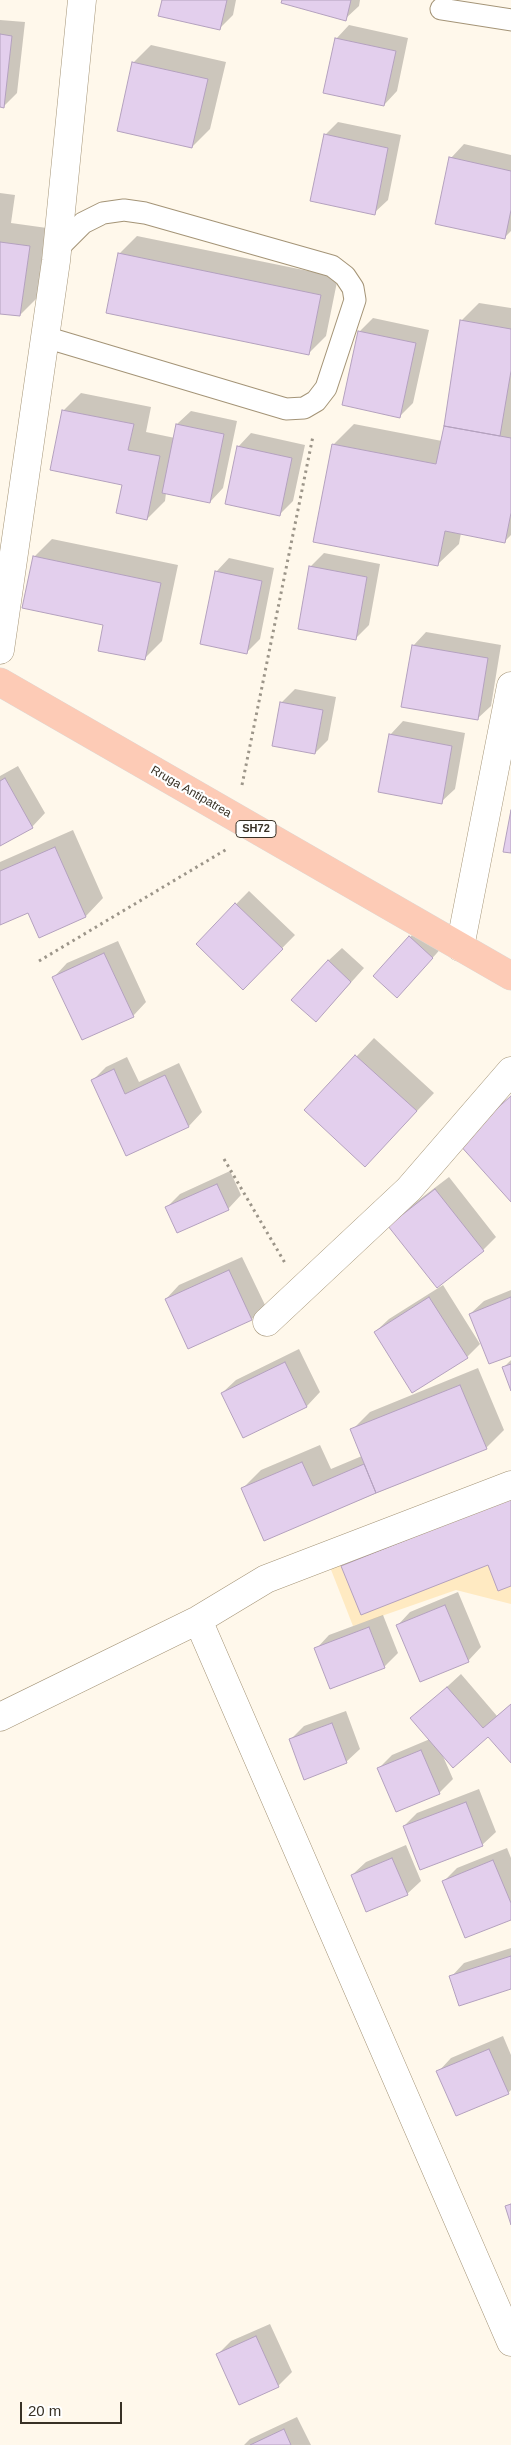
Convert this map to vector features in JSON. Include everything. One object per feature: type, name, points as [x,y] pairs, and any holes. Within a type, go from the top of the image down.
[{"type":"main road","name":"Rruga Antipatrea","points":[[0,682],[511,976]]},
{"type":"street","points":[[0,650],[57,249],[82,0]]},
{"type":"street","points":[[460,947],[511,686]]},
{"type":"street","points":[[267,1322],[409,1189],[511,1071]]},
{"type":"street","points":[[0,1717],[198,1620],[266,1579],[511,1486]]},
{"type":"street","points":[[198,1620],[511,2342]]},
{"type":"lane","points":[[441,10],[511,20]]},
{"type":"lane","points":[[45,337],[286,409],[304,408],[316,401],[326,388],[354,300],[354,288],[345,276],[332,266],[145,213],[124,210],[103,213],[84,223],[57,249]]},
{"type":"path","points":[[39,961],[246,824],[315,426],[316,401]]},
{"type":"path","points":[[224,1159],[302,1291]]},
{"type":"shaded area","points":[[511,1494],[511,1604],[456,1590],[353,1626],[328,1562]]},
{"type":"building","points":[[162,0],[227,0],[220,30],[158,16]]},
{"type":"building","points":[[282,0],[351,0],[346,21],[281,3]]},
{"type":"building","points":[[0,34],[12,36],[4,108],[0,107]]},
{"type":"building","points":[[335,38],[396,51],[384,106],[323,93]]},
{"type":"building","points":[[132,62],[208,79],[192,148],[117,131]]},
{"type":"building","points":[[324,134],[388,148],[375,215],[310,201]]},
{"type":"building","points":[[449,157],[511,171],[511,210],[505,239],[435,224]]},
{"type":"building","points":[[0,242],[30,246],[20,316],[0,314]]},
{"type":"building","points":[[118,253],[321,295],[309,355],[106,313]]},
{"type":"building","points":[[460,320],[511,329],[511,371],[500,436],[444,426]]},
{"type":"building","points":[[358,331],[416,343],[400,418],[342,405]]},
{"type":"building","points":[[62,410],[134,424],[128,450],[160,456],[147,520],[116,513],[122,485],[50,470]]},
{"type":"building","points":[[176,424],[224,434],[210,503],[162,493]]},
{"type":"building","points":[[444,426],[511,438],[511,513],[505,543],[445,531],[438,566],[313,542],[332,444],[436,464]]},
{"type":"building","points":[[237,446],[292,458],[280,516],[225,504]]},
{"type":"building","points":[[33,556],[161,583],[145,660],[98,651],[103,625],[22,608]]},
{"type":"building","points":[[309,566],[367,577],[356,640],[298,629]]},
{"type":"building","points":[[215,571],[262,581],[247,654],[200,644]]},
{"type":"building","points":[[412,645],[488,658],[478,720],[401,707]]},
{"type":"building","points":[[280,702],[323,710],[315,754],[272,746]]},
{"type":"building","points":[[389,734],[452,746],[442,804],[378,792]]},
{"type":"building","points":[[5,778],[33,828],[0,846],[0,781]]},
{"type":"building","points":[[511,810],[511,853],[503,852]]},
{"type":"building","points":[[55,847],[86,917],[39,938],[28,913],[0,925],[0,871]]},
{"type":"building","points":[[235,903],[283,949],[243,990],[196,944]]},
{"type":"building","points":[[409,936],[433,958],[397,998],[373,976]]},
{"type":"building","points":[[104,953],[134,1017],[82,1040],[52,977]]},
{"type":"building","points":[[328,960],[351,982],[316,1022],[291,1000]]},
{"type":"building","points":[[355,1055],[417,1111],[365,1167],[304,1110]]},
{"type":"building","points":[[114,1069],[125,1094],[165,1075],[189,1127],[126,1156],[91,1080]]},
{"type":"building","points":[[511,1096],[511,1202],[458,1143]]},
{"type":"building","points":[[217,1184],[229,1210],[177,1233],[165,1207]]},
{"type":"building","points":[[435,1189],[484,1251],[437,1288],[388,1226]]},
{"type":"building","points":[[229,1270],[252,1320],[188,1349],[165,1299]]},
{"type":"building","points":[[429,1297],[468,1358],[412,1393],[374,1332]]},
{"type":"building","points":[[511,1297],[511,1356],[489,1364],[469,1314]]},
{"type":"building","points":[[285,1362],[307,1407],[243,1438],[221,1393]]},
{"type":"building","points":[[511,1364],[511,1391],[502,1367]]},
{"type":"building","points":[[460,1385],[487,1449],[376,1493],[350,1429]]},
{"type":"building","points":[[302,1462],[313,1486],[364,1464],[376,1493],[264,1541],[241,1488]]},
{"type":"building","points":[[511,1498],[511,1586],[498,1591],[488,1565],[361,1615],[341,1566]]},
{"type":"building","points":[[445,1605],[469,1662],[420,1682],[396,1625]]},
{"type":"building","points":[[369,1627],[385,1668],[330,1689],[314,1648]]},
{"type":"building","points":[[447,1687],[483,1728],[511,1704],[511,1763],[488,1737],[453,1768],[410,1718]]},
{"type":"building","points":[[332,1723],[347,1763],[304,1780],[289,1739]]},
{"type":"building","points":[[421,1750],[440,1794],[396,1812],[377,1768]]},
{"type":"building","points":[[466,1802],[483,1846],[420,1870],[403,1826]]},
{"type":"building","points":[[392,1858],[408,1895],[366,1912],[351,1875]]},
{"type":"building","points":[[493,1860],[511,1903],[511,1920],[465,1938],[442,1881]]},
{"type":"building","points":[[511,1956],[511,1989],[459,2006],[449,1976]]},
{"type":"building","points":[[489,2049],[509,2094],[456,2116],[436,2071]]},
{"type":"building","points":[[511,2204],[511,2225],[505,2206]]},
{"type":"building","points":[[256,2336],[279,2387],[239,2405],[216,2354]]},
{"type":"building","points":[[284,2429],[291,2445],[250,2445]]}]
